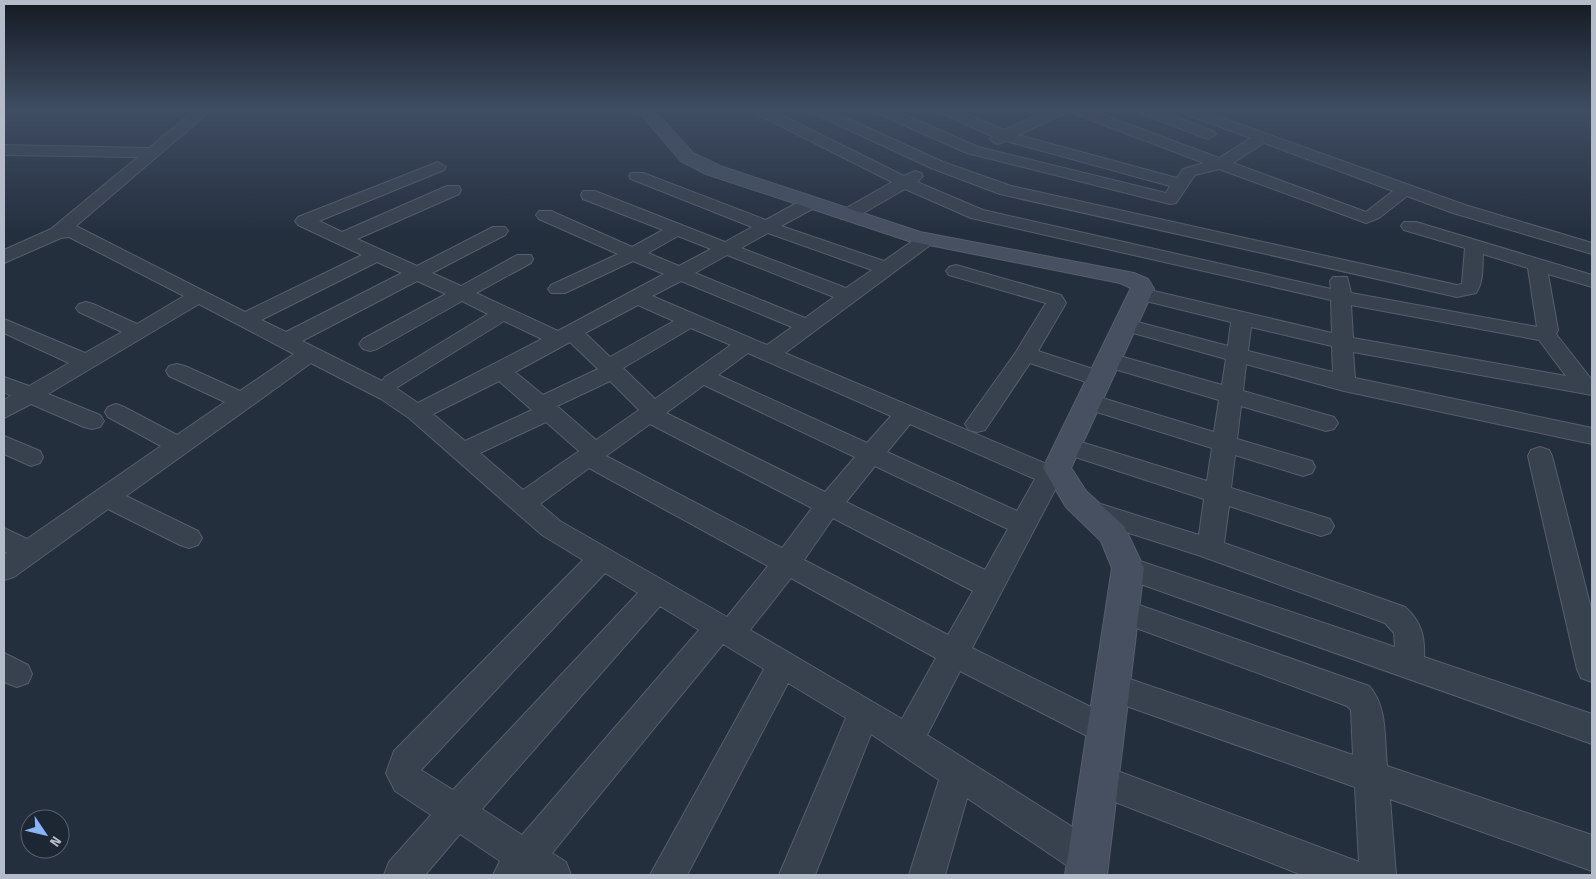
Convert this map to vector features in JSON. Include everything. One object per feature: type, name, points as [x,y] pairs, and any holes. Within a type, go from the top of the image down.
[{"type":"street","points":[[104,152],[153,153]]},
{"type":"street","points":[[682,152],[686,157],[713,170],[810,203],[927,239],[1134,280],[1143,289],[1057,468],[1058,479],[1023,525],[907,740]]},
{"type":"street","points":[[844,152],[904,182],[977,214],[1341,297],[1531,334],[1544,333],[1548,330],[1537,265]]},
{"type":"street","points":[[909,152],[937,165],[1006,190],[1338,265],[1466,291],[1472,284],[1474,245]]},
{"type":"street","points":[[846,214],[937,165],[969,152]]},
{"type":"street","points":[[982,152],[1170,199]]},
{"type":"street","points":[[1063,152],[1181,184]]},
{"type":"street","points":[[1192,152],[1366,218],[1372,218],[1389,200],[1406,189]]},
{"type":"street","points":[[1153,223],[1192,170],[1222,163],[1240,152]]},
{"type":"street","points":[[1257,152],[1300,168]]},
{"type":"street","points":[[1305,152],[1459,209],[1592,250]]},
{"type":"street","points":[[4,257],[56,233],[153,153]]},
{"type":"street","points":[[438,167],[304,221],[503,313],[565,336],[611,369],[652,412],[990,586]]},
{"type":"street","points":[[637,176],[768,227],[886,268]]},
{"type":"street","points":[[341,239],[453,190]]},
{"type":"street","points":[[1371,194],[1389,200]]},
{"type":"street","points":[[589,196],[848,296]]},
{"type":"street","points":[[417,413],[726,250],[810,203]]},
{"type":"street","points":[[545,215],[680,274],[807,326]]},
{"type":"street","points":[[1410,226],[1592,282]]},
{"type":"street","points":[[558,289],[633,254],[676,230]]},
{"type":"street","points":[[286,341],[500,231]]},
{"type":"street","points":[[56,233],[72,232],[389,394],[417,413],[551,528],[864,712],[958,772],[1087,867],[1128,568],[1113,534],[1058,479],[637,297]]},
{"type":"street","points":[[768,354],[927,239]]},
{"type":"street","points":[[244,320],[377,255]]},
{"type":"street","points":[[370,344],[524,259]]},
{"type":"street","points":[[1338,265],[1344,384]]},
{"type":"street","points":[[956,271],[1054,299],[1056,303],[1026,354],[977,424]]},
{"type":"street","points":[[1141,294],[1343,342],[1589,388]]},
{"type":"street","points":[[4,410],[199,296]]},
{"type":"street","points":[[86,308],[138,332]]},
{"type":"street","points":[[393,382],[503,313]]},
{"type":"street","points":[[1210,549],[1223,443],[1242,318]]},
{"type":"street","points":[[461,452],[544,408],[690,320]]},
{"type":"street","points":[[4,324],[86,362]]},
{"type":"street","points":[[1126,325],[1344,384],[1492,418],[1592,436]]},
{"type":"street","points":[[1544,333],[1589,388]]},
{"type":"street","points":[[522,504],[747,344]]},
{"type":"street","points":[[4,569],[310,354]]},
{"type":"street","points":[[1026,354],[1099,380],[1223,443],[1303,467]]},
{"type":"street","points":[[500,370],[544,408],[592,455],[954,653],[1106,730]]},
{"type":"street","points":[[176,371],[242,401]]},
{"type":"street","points":[[702,376],[1023,525]]},
{"type":"street","points":[[1099,380],[1230,396],[1326,423]]},
{"type":"street","points":[[4,384],[92,421]]},
{"type":"street","points":[[116,412],[179,446]]},
{"type":"street","points":[[518,866],[725,630],[788,563],[830,503],[906,413]]},
{"type":"street","points":[[4,444],[31,457]]},
{"type":"street","points":[[1068,446],[1321,526]]},
{"type":"street","points":[[1540,456],[1592,669]]},
{"type":"street","points":[[106,497],[189,538]]},
{"type":"street","points":[[1088,510],[1210,549],[1396,615],[1407,625],[1409,631],[1409,666]]},
{"type":"street","points":[[4,538],[28,552]]},
{"type":"street","points":[[553,875],[518,866],[456,812],[407,780],[403,773],[406,762],[602,558]]},
{"type":"street","points":[[1128,568],[1592,729]]},
{"type":"street","points":[[402,875],[456,812],[657,591]]},
{"type":"street","points":[[1122,611],[1358,696],[1366,705],[1378,875]]},
{"type":"street","points":[[668,875],[782,664]]},
{"type":"street","points":[[1112,687],[1592,854]]},
{"type":"street","points":[[797,875],[864,712]]},
{"type":"street","points":[[927,875],[958,772]]},
{"type":"street","points":[[1099,780],[1347,875]]}]
